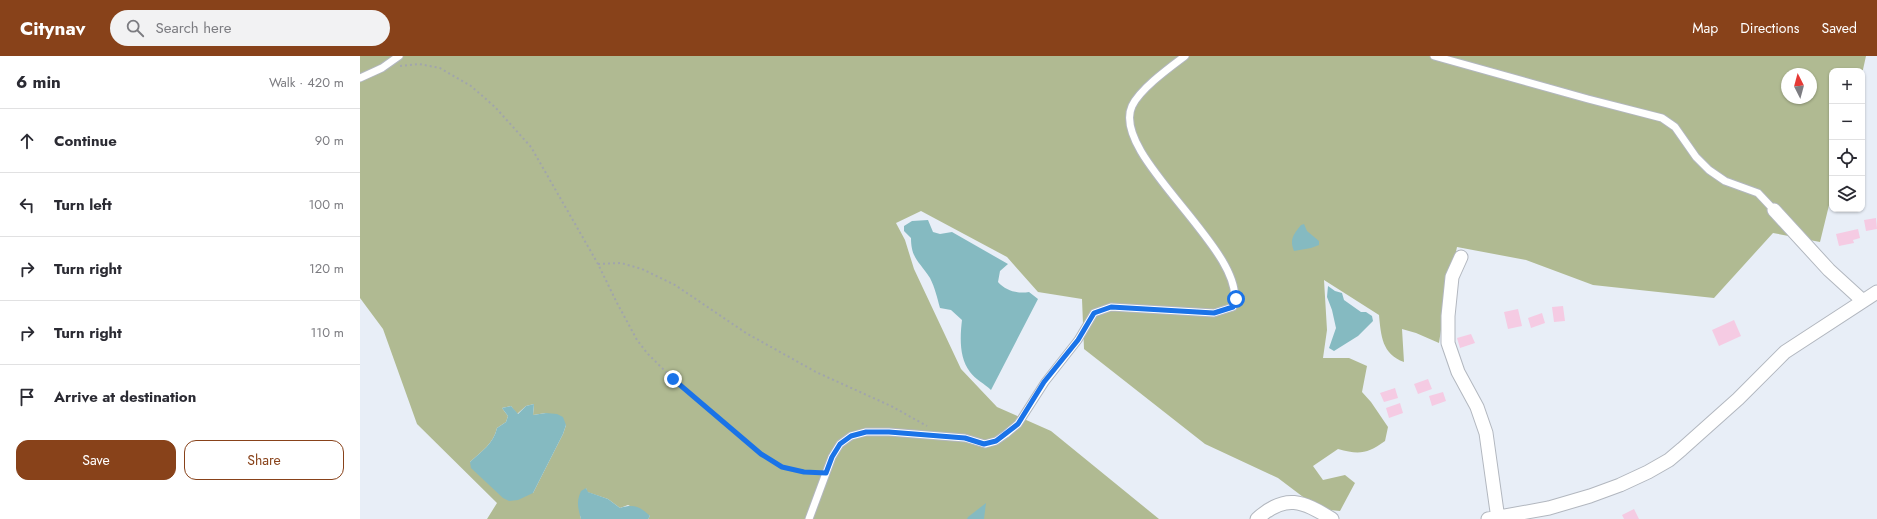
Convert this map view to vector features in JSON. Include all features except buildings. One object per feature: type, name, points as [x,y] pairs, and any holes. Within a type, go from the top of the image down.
[{"type":"street","points":[[1774,210],[1829,270],[1863,301]]},
{"type":"street","points":[[1461,257],[1452,277],[1448,316],[1448,343],[1458,372],[1477,407],[1486,433],[1494,518],[1549,508],[1590,496],[1620,485],[1653,469],[1673,456],[1738,399],[1785,352],[1877,292]]},
{"type":"street","points":[[1257,519],[1269,508],[1285,502],[1296,502],[1318,511],[1332,519]]},
{"type":"lane","points":[[360,78],[382,68],[399,56]]},
{"type":"lane","points":[[809,519],[832,457],[840,444],[851,436],[866,432],[889,432],[965,438],[984,444],[996,441],[1018,424],[1044,382],[1078,340],[1094,313],[1111,307],[1214,313],[1233,307],[1236,299],[1234,284],[1223,264],[1202,233],[1144,159],[1129,126],[1129,116],[1132,105],[1153,82],[1184,56]]},
{"type":"lane","points":[[1434,56],[1662,118],[1675,127],[1696,157],[1709,170],[1725,181],[1758,193],[1774,210]]},
{"type":"path","points":[[382,68],[419,64],[440,68],[471,86],[495,107],[531,147],[598,264],[616,302],[637,340],[647,354],[673,379],[766,458],[782,467],[804,472],[826,473]]},
{"type":"path","points":[[598,264],[621,263],[642,269],[675,286],[746,333],[816,372],[891,406],[929,427]]},
{"type":"green space","points":[[360,56],[1866,56],[1863,68],[1829,68],[1829,205],[1820,242],[1773,233],[1714,298],[1593,285],[1526,260],[1457,247],[1446,297],[1439,343],[1416,333],[1402,329],[1404,362],[1397,359],[1387,349],[1382,337],[1379,315],[1324,280],[1327,330],[1323,358],[1349,358],[1367,366],[1362,392],[1371,402],[1388,427],[1385,441],[1373,449],[1357,453],[1338,449],[1313,466],[1323,480],[1345,475],[1355,483],[1340,511],[1319,509],[1278,478],[1205,444],[1084,349],[1082,299],[1038,292],[1007,257],[921,211],[896,223],[905,240],[914,269],[961,369],[997,407],[1051,431],[1159,519],[648,519],[650,516],[628,505],[620,508],[608,499],[587,492],[586,488],[580,515],[581,519],[487,519],[497,503],[417,424],[383,329],[360,298]],"holes":[[[534,404],[533,415],[546,413],[566,425],[563,434],[533,493],[470,462],[490,443],[497,428],[506,422],[508,416],[502,408],[511,406],[517,414],[526,406]]]},
{"type":"water","points":[[928,220],[933,232],[940,234],[952,232],[1008,264],[1000,271],[998,282],[1008,290],[1021,293],[1029,292],[1038,299],[991,390],[975,377],[966,366],[961,347],[962,320],[951,310],[940,308],[932,282],[914,256],[911,238],[904,231],[904,226],[912,221]]},
{"type":"water","points":[[1304,224],[1307,231],[1319,241],[1319,245],[1294,251],[1292,243],[1293,237],[1301,225]]},
{"type":"water","points":[[1328,286],[1335,291],[1342,293],[1344,300],[1361,312],[1366,312],[1372,316],[1373,321],[1358,336],[1334,351],[1329,348],[1336,328],[1327,297]]},
{"type":"water","points":[[534,404],[533,415],[546,413],[557,414],[563,417],[566,425],[563,434],[533,493],[518,500],[509,501],[503,498],[471,468],[470,462],[490,443],[497,428],[506,422],[508,416],[502,408],[511,406],[518,414],[526,406]]},
{"type":"water","points":[[586,488],[588,492],[608,499],[620,508],[633,506],[640,508],[650,516],[648,519],[581,519],[578,508],[578,498],[581,491]]},
{"type":"water","points":[[986,503],[984,519],[967,519],[968,517]]},
{"type":"route","points":[[673,379],[761,454],[782,467],[804,472],[826,473],[832,457],[840,444],[851,436],[866,432],[889,432],[965,438],[984,444],[996,441],[1018,424],[1044,382],[1078,340],[1094,313],[1111,307],[1214,313],[1233,307],[1236,299]]}]
